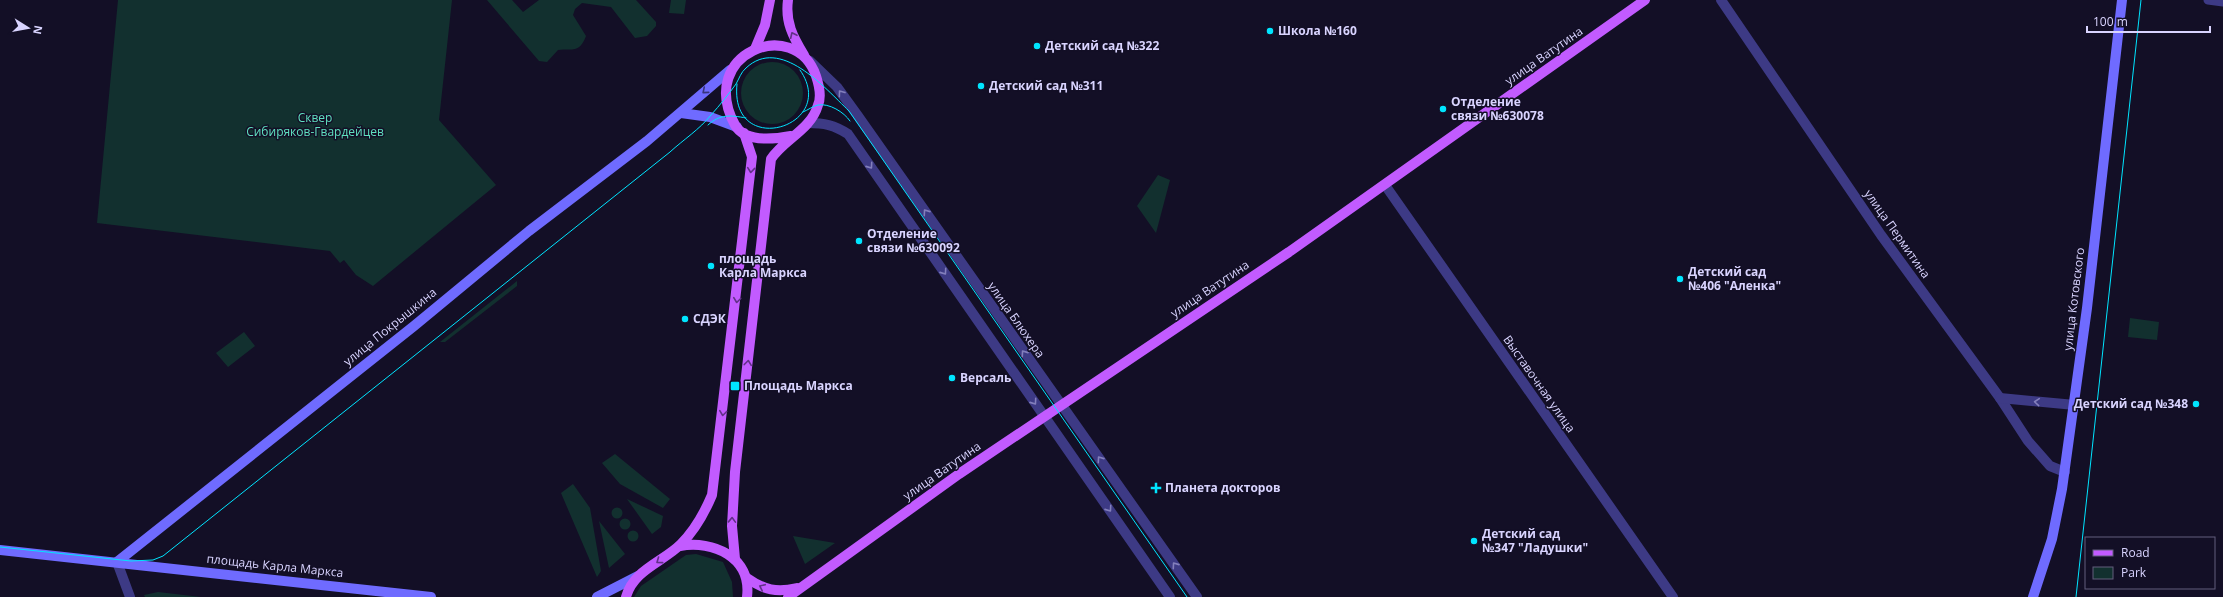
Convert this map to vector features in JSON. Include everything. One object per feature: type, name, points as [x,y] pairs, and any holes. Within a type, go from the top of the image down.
[{"type":"main road","points":[[597,597],[638,576],[680,546],[704,515],[712,495],[752,157],[740,130],[730,115],[725,98],[730,70],[755,49],[765,25],[770,0]]},
{"type":"main road","points":[[735,559],[732,526],[735,472],[771,159],[778,147],[808,123],[819,104],[820,94],[818,82],[807,58],[790,29],[786,13],[788,0]]},
{"type":"main road","name":"улица Ватутина","points":[[788,597],[959,474],[1289,252],[1645,0]]},
{"type":"main road","name":"улица Котовского","points":[[2033,597],[2052,539],[2065,472],[2075,405],[2122,0]]},
{"type":"main road","points":[[755,49],[777,46],[796,50],[807,58]]},
{"type":"main road","name":"улица Покрышкина","points":[[116,562],[414,326],[529,231],[681,113],[730,70]]},
{"type":"main road","points":[[681,113],[710,117],[740,130],[773,140],[791,136]]},
{"type":"main road","points":[[680,546],[702,544],[727,552],[735,559],[747,578],[766,589],[774,591],[805,585]]},
{"type":"main road","name":"площадь Карла Маркса","points":[[0,550],[431,597]]},
{"type":"main road","points":[[626,597],[638,576]]},
{"type":"main road","points":[[747,578],[747,597]]},
{"type":"street","name":"улица Пермитина","points":[[1721,0],[1881,235],[2000,398],[2028,441],[2050,466],[2065,472]]},
{"type":"street","points":[[2208,0],[2223,2]]},
{"type":"street","name":"улица Блюхера","points":[[807,58],[837,87],[1197,597]]},
{"type":"street","points":[[808,123],[825,123],[836,126],[848,134],[1170,597]]},
{"type":"street","name":"Выставочная улица","points":[[1385,185],[1673,597]]},
{"type":"street","points":[[2000,398],[2075,405]]},
{"type":"street","points":[[116,562],[130,597]]},
{"type":"green space","name":"Сквер Сибиряков-Гвардейцев","points":[[118,0],[452,0],[439,120],[496,185],[373,286],[356,275],[344,260],[340,263],[330,251],[97,223]]},
{"type":"green space","points":[[487,0],[512,0],[523,12],[539,0],[636,0],[656,22],[656,26],[647,36],[635,38],[611,7],[582,3],[575,9],[573,15],[586,36],[581,46],[575,49],[558,50],[547,62],[539,61]]},
{"type":"green space","points":[[671,0],[686,0],[684,14],[669,13]]},
{"type":"green space","points":[[772,62],[789,67],[794,71],[798,76],[803,93],[798,110],[794,115],[789,119],[772,124],[755,119],[750,115],[746,110],[741,93],[746,76],[750,71],[755,67]]},
{"type":"green space","points":[[1158,175],[1170,180],[1156,233],[1137,206]]},
{"type":"green space","points":[[517,281],[517,286],[445,342],[440,342]]},
{"type":"green space","points":[[2130,318],[2159,322],[2157,340],[2128,337]]},
{"type":"green space","points":[[244,332],[255,346],[228,367],[216,353]]},
{"type":"green space","points":[[615,454],[670,499],[663,508],[620,484],[602,463]]},
{"type":"green space","points":[[573,484],[590,508],[601,571],[597,577],[561,493]]},
{"type":"green space","points":[[627,499],[663,516],[661,527],[652,534]]},
{"type":"green space","points":[[617,507],[621,509],[623,513],[621,517],[617,519],[613,517],[611,513],[613,509]]},
{"type":"green space","points":[[625,518],[629,520],[631,524],[629,528],[625,530],[621,528],[619,524],[621,520]]},
{"type":"green space","points":[[599,521],[625,554],[609,568]]},
{"type":"green space","points":[[633,530],[637,532],[639,536],[637,540],[633,542],[629,540],[627,536],[629,532]]},
{"type":"green space","points":[[793,536],[835,543],[805,564]]},
{"type":"green space","points":[[696,554],[723,562],[732,582],[733,597],[634,597],[641,586],[686,555]]},
{"type":"green space","points":[[158,592],[201,597],[145,597],[144,595]]},
{"type":"tram line","points":[[2076,597],[2141,0]]},
{"type":"tram line","points":[[0,547],[131,561],[153,560],[163,556],[670,152],[707,120],[721,104],[746,68],[759,60],[773,58],[787,61],[801,68],[814,78],[849,111],[1187,597]]},
{"type":"tram line","points":[[737,84],[739,108],[749,122],[764,128],[780,127],[796,120],[806,107],[808,90],[800,70]]},
{"type":"tram line","points":[[803,112],[816,106],[827,105],[840,111],[850,121]]},
{"type":"tram line","points":[[708,125],[712,121],[726,116],[746,118]]},
{"type":"place","name":"Школа №160","points":[[1270,31]]},
{"type":"place","name":"Детский сад №322","points":[[1037,46]]},
{"type":"place","name":"Детский сад №311","points":[[981,86]]},
{"type":"place","name":"Отделение связи №630078","points":[[1443,109]]},
{"type":"place","name":"Отделение связи №630092","points":[[859,241]]},
{"type":"place","name":"площадь Карла Маркса","points":[[711,266]]},
{"type":"place","name":"Детский сад №406 \"Аленка\"","points":[[1680,279]]},
{"type":"place","name":"СДЭК","points":[[685,319]]},
{"type":"place","name":"Версаль","points":[[952,378]]},
{"type":"place","name":"Площадь Маркса","points":[[735,386]]},
{"type":"place","name":"Детский сад №348","points":[[2196,404]]},
{"type":"place","name":"Планета докторов","points":[[1156,488]]},
{"type":"place","name":"Детский сад №347 \"Ладушки\"","points":[[1474,541]]}]
